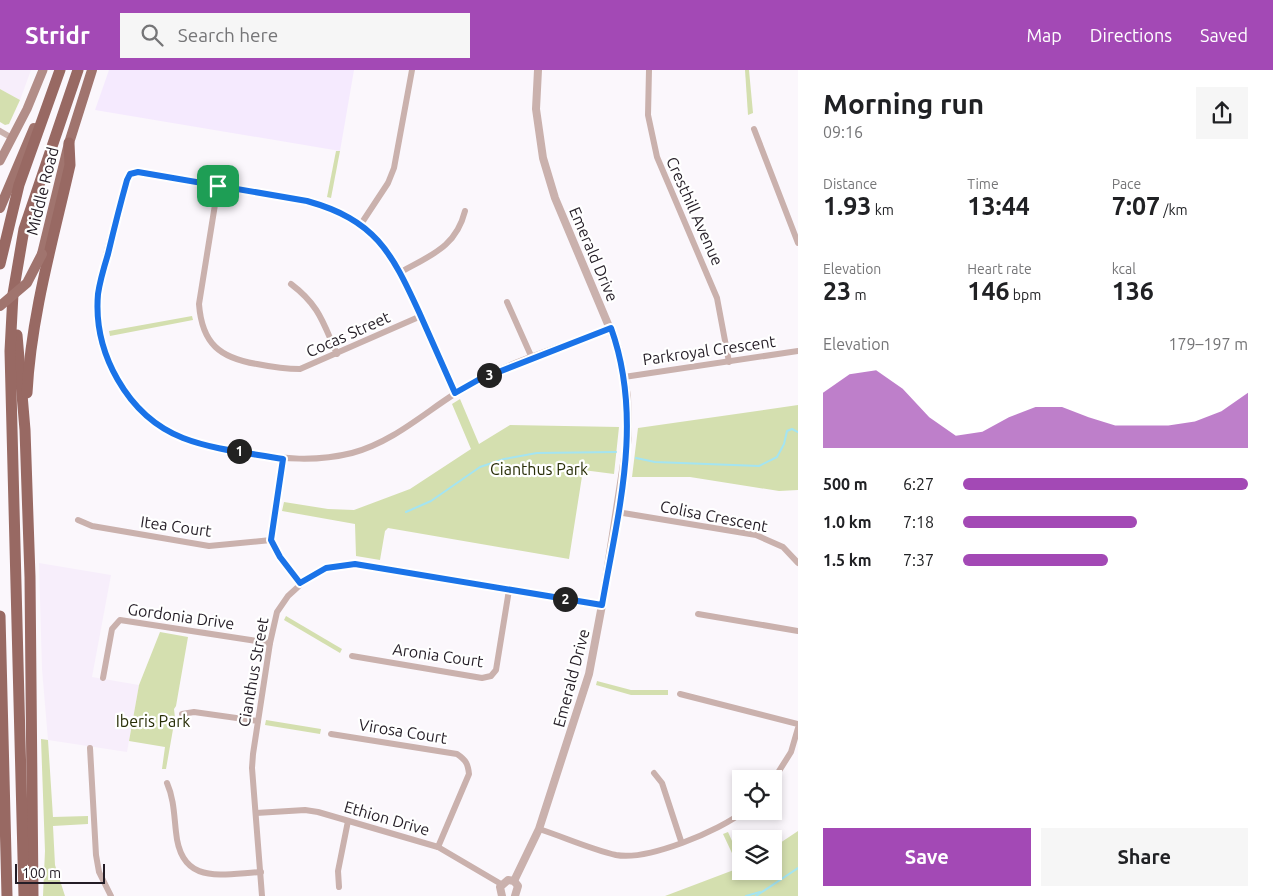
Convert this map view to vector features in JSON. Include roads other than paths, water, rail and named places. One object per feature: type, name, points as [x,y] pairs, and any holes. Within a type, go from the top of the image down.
[{"type":"highway","points":[[0,264],[13,206],[60,70]]},
{"type":"highway","points":[[24,896],[10,361],[12,314],[24,229],[78,70]]},
{"type":"highway","points":[[25,430],[34,330],[70,165],[69,144]]},
{"type":"highway","points":[[12,314],[17,326],[25,430],[32,652],[33,896]]},
{"type":"highway","points":[[0,616],[7,896]]},
{"type":"highway","points":[[0,822],[5,804]]},
{"type":"main road","points":[[0,162],[28,109],[43,70]]},
{"type":"main road","name":"Middle Road","points":[[0,306],[27,283],[42,254],[69,144],[92,70]]},
{"type":"main road","name":"Middle Road","points":[[0,208],[34,128],[45,112]]},
{"type":"street","points":[[361,224],[388,183],[394,168],[412,70]]},
{"type":"street","name":"Emerald Drive","points":[[514,881],[539,829],[587,681],[618,512],[628,438],[624,376],[611,328],[550,184],[537,123],[538,70]]},
{"type":"street","name":"Cresthill Avenue","points":[[649,70],[648,115],[656,157],[717,298],[729,362]]},
{"type":"street","points":[[754,129],[798,243]]},
{"type":"street","points":[[0,131],[12,138]]},
{"type":"street","points":[[455,393],[401,272],[387,249],[361,224],[328,207],[307,201],[138,172],[130,174],[100,286],[98,307],[101,336],[113,371],[122,388],[135,404],[164,428],[203,445],[283,459],[322,458],[353,452],[395,435],[455,393],[478,380],[611,328]]},
{"type":"street","name":"Cocas Street","points":[[218,186],[199,304],[200,318],[211,343],[222,354],[235,360],[285,369],[306,368],[421,316]]},
{"type":"street","points":[[401,272],[451,242],[462,224],[466,212]]},
{"type":"street","points":[[290,284],[309,298],[316,308],[337,354]]},
{"type":"street","points":[[507,302],[532,358]]},
{"type":"street","name":"Parkroyal Crescent","points":[[624,376],[798,351]]},
{"type":"street","points":[[283,459],[271,540],[280,557],[300,583]]},
{"type":"street","name":"Colisa Crescent","points":[[618,512],[756,535],[782,547],[798,563]]},
{"type":"street","name":"Itea Court","points":[[78,520],[92,526],[209,546],[271,540]]},
{"type":"street","name":"Cianthus Street","points":[[256,813],[252,768],[270,643],[277,612],[300,583],[326,568],[355,564],[602,605]]},
{"type":"street","name":"Aronia Court","points":[[352,656],[482,678],[491,676],[496,670],[510,590]]},
{"type":"street","points":[[698,614],[798,631]]},
{"type":"street","name":"Gordonia Drive","points":[[103,678],[112,628],[120,620],[270,643]]},
{"type":"street","points":[[680,694],[798,724]]},
{"type":"street","points":[[182,714],[194,712],[258,722]]},
{"type":"street","points":[[780,770],[791,752],[798,728]]},
{"type":"street","name":"Virosa Court","points":[[331,734],[457,754],[464,759],[468,766],[469,774],[438,847]]},
{"type":"street","points":[[90,748],[96,855],[99,872],[111,896]]},
{"type":"street","points":[[654,773],[662,783],[681,841]]},
{"type":"street","points":[[167,783],[172,795],[179,851],[191,868],[211,875],[261,872]]},
{"type":"street","name":"Ethion Drive","points":[[256,813],[305,810],[438,847],[501,884]]},
{"type":"street","points":[[256,813],[262,896]]},
{"type":"street","points":[[539,829],[616,855],[648,853],[722,827],[732,820]]},
{"type":"street","points":[[339,887],[338,871],[348,821]]},
{"type":"street","points":[[502,896],[499,889],[501,884],[508,880],[514,881],[518,888],[515,896]]},
{"type":"waterway","points":[[636,458],[655,462],[759,466],[777,457],[784,444],[787,431],[792,429],[798,432]]},
{"type":"waterway","points":[[406,512],[431,501],[480,467],[504,459],[537,453],[616,452]]},
{"type":"waterway","points":[[756,896],[798,868]]},
{"type":"waterway","points":[[746,896],[760,892]]},
{"type":"park label","name":"Cianthus Park","points":[[539,469]]},
{"type":"park label","name":"Iberis Park","points":[[153,721]]}]
